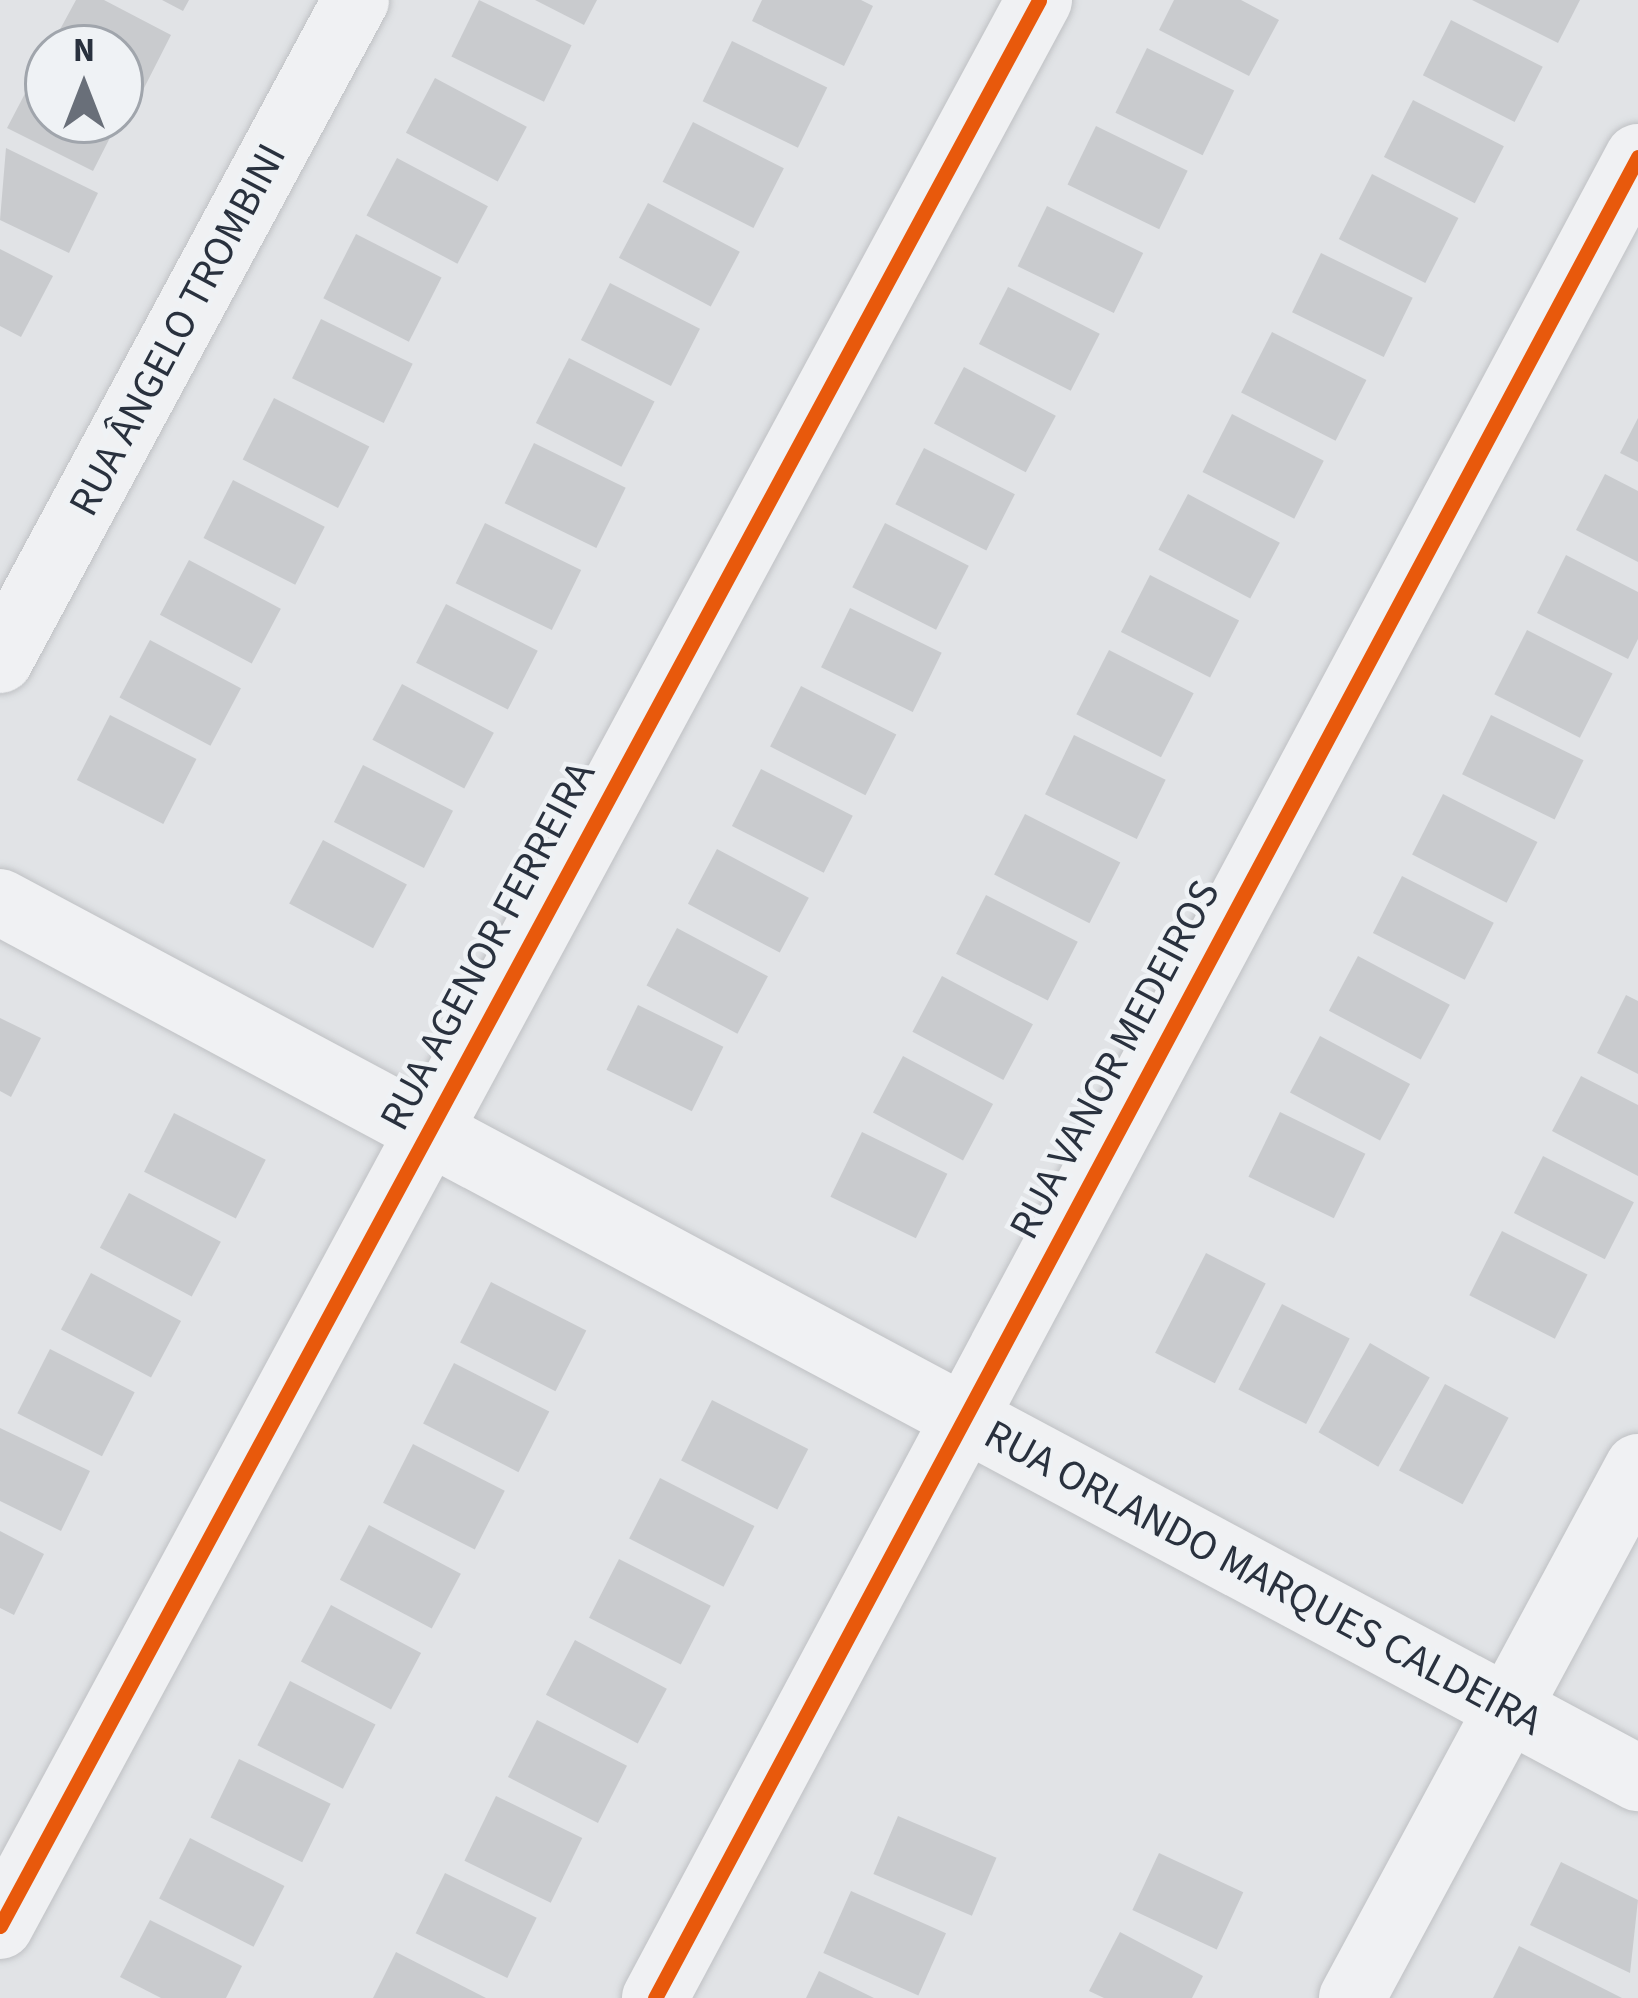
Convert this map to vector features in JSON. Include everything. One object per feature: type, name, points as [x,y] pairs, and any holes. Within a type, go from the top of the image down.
[{"type":"street","name":"RUA ÂNGELO TROMBINI","points":[[0,660],[356,0]]},
{"type":"street","name":"RUA AGENOR FERREIRA","points":[[0,1926],[1039,0]]},
{"type":"street","name":"RUA VANOR MEDEIROS","points":[[655,1998],[1638,157]]},
{"type":"street","name":"RUA ORLANDO MARQUES CALDEIRA","points":[[0,902],[1638,1778]]},
{"type":"street","points":[[1352,1998],[1638,1467]]},
{"type":"building","points":[[76,0],[104,0],[171,35],[144,88],[144,24],[63,24]]},
{"type":"building","points":[[162,0],[189,0],[183,11]]},
{"type":"building","points":[[479,0],[572,45],[544,102],[451,57]]},
{"type":"building","points":[[535,0],[597,0],[584,25]]},
{"type":"building","points":[[762,0],[861,0],[873,6],[844,66],[752,21]]},
{"type":"building","points":[[1174,0],[1241,0],[1279,20],[1249,76],[1159,30]]},
{"type":"building","points":[[1472,0],[1580,0],[1558,43]]},
{"type":"building","points":[[1451,20],[1543,67],[1515,122],[1423,75]]},
{"type":"building","points":[[732,41],[827,87],[798,148],[703,101]]},
{"type":"building","points":[[1147,48],[1234,91],[1203,155],[1115,113]]},
{"type":"building","points":[[435,78],[527,127],[498,182],[406,133]]},
{"type":"building","points":[[24,96],[24,136],[7,128]]},
{"type":"building","points":[[1413,100],[1504,146],[1475,203],[1384,157]]},
{"type":"building","points":[[693,122],[784,168],[753,228],[663,182]]},
{"type":"building","points":[[1096,126],[1188,171],[1159,229],[1068,184]]},
{"type":"building","points":[[39,144],[107,144],[93,171]]},
{"type":"building","points":[[6,148],[98,193],[69,253],[0,220]]},
{"type":"building","points":[[397,158],[488,206],[457,264],[366,215]]},
{"type":"building","points":[[1372,174],[1458,218],[1425,283],[1339,239]]},
{"type":"building","points":[[648,203],[740,252],[711,307],[619,258]]},
{"type":"building","points":[[1047,206],[1143,253],[1114,313],[1018,266]]},
{"type":"building","points":[[356,234],[442,278],[409,342],[323,298]]},
{"type":"building","points":[[0,249],[53,276],[21,337],[0,326]]},
{"type":"building","points":[[1321,253],[1413,298],[1384,357],[1292,312]]},
{"type":"building","points":[[610,283],[700,329],[671,386],[581,340]]},
{"type":"building","points":[[1008,287],[1100,334],[1071,391],[979,344]]},
{"type":"building","points":[[321,319],[413,364],[384,423],[292,378]]},
{"type":"building","points":[[1272,332],[1366,380],[1336,441],[1241,393]]},
{"type":"building","points":[[569,358],[655,402],[621,467],[536,423]]},
{"type":"building","points":[[964,367],[1056,416],[1026,472],[934,424]]},
{"type":"building","points":[[274,398],[369,447],[338,508],[243,459]]},
{"type":"building","points":[[1232,414],[1324,461],[1294,519],[1202,472]]},
{"type":"building","points":[[1638,418],[1638,462],[1620,453]]},
{"type":"building","points":[[534,443],[626,488],[596,548],[505,503]]},
{"type":"building","points":[[924,448],[1015,494],[986,550],[895,504]]},
{"type":"building","points":[[1605,474],[1638,491],[1638,562],[1576,530]]},
{"type":"building","points":[[233,480],[325,527],[295,585],[203,538]]},
{"type":"building","points":[[1188,494],[1280,543],[1250,598],[1158,550]]},
{"type":"building","points":[[485,523],[581,570],[552,630],[456,583]]},
{"type":"building","points":[[885,523],[969,566],[936,630],[852,587]]},
{"type":"building","points":[[1566,555],[1638,592],[1638,639],[1628,659],[1537,613]]},
{"type":"building","points":[[189,560],[281,609],[252,664],[160,615]]},
{"type":"building","points":[[1150,575],[1239,620],[1210,677],[1121,632]]},
{"type":"building","points":[[446,604],[538,651],[508,710],[416,663]]},
{"type":"building","points":[[850,608],[942,653],[913,712],[821,667]]},
{"type":"building","points":[[1527,630],[1613,674],[1580,738],[1494,694]]},
{"type":"building","points":[[150,640],[241,688],[210,746],[119,697]]},
{"type":"building","points":[[1109,650],[1194,693],[1161,757],[1076,714]]},
{"type":"building","points":[[402,684],[494,733],[464,788],[372,740]]},
{"type":"building","points":[[801,686],[896,735],[865,795],[770,747]]},
{"type":"building","points":[[110,715],[196,759],[163,824],[77,780]]},
{"type":"building","points":[[1491,715],[1584,760],[1555,819],[1462,774]]},
{"type":"building","points":[[1074,735],[1166,780],[1137,839],[1045,794]]},
{"type":"building","points":[[363,765],[453,811],[424,868],[334,822]]},
{"type":"building","points":[[761,769],[853,816],[824,873],[732,826]]},
{"type":"building","points":[[1443,794],[1537,842],[1507,903],[1412,855]]},
{"type":"building","points":[[1025,814],[1120,863],[1089,923],[994,875]]},
{"type":"building","points":[[323,840],[407,885],[373,948],[289,904]]},
{"type":"building","points":[[717,849],[809,898],[780,953],[688,904]]},
{"type":"building","points":[[1402,876],[1494,923],[1465,980],[1373,933]]},
{"type":"building","points":[[986,895],[1078,942],[1048,1001],[956,954]]},
{"type":"building","points":[[677,928],[768,976],[737,1034],[646,985]]},
{"type":"building","points":[[1358,956],[1450,1005],[1421,1060],[1329,1011]]},
{"type":"building","points":[[942,976],[1033,1024],[1003,1080],[912,1032]]},
{"type":"building","points":[[1626,995],[1638,1001],[1638,1074],[1597,1053]]},
{"type":"building","points":[[638,1005],[723,1047],[692,1111],[606,1070]]},
{"type":"building","points":[[0,1018],[41,1038],[11,1097],[0,1091]]},
{"type":"building","points":[[1320,1036],[1410,1084],[1380,1140],[1290,1093]]},
{"type":"building","points":[[903,1056],[993,1104],[963,1160],[873,1113]]},
{"type":"building","points":[[1581,1076],[1638,1105],[1638,1176],[1552,1131]]},
{"type":"building","points":[[1280,1112],[1365,1154],[1334,1218],[1248,1177]]},
{"type":"building","points":[[174,1113],[266,1160],[236,1219],[144,1172]]},
{"type":"building","points":[[862,1132],[947,1174],[916,1238],[830,1197]]},
{"type":"building","points":[[1543,1156],[1634,1202],[1605,1259],[1514,1213]]},
{"type":"building","points":[[129,1193],[221,1242],[192,1297],[100,1248]]},
{"type":"building","points":[[1502,1231],[1588,1275],[1555,1339],[1469,1295]]},
{"type":"building","points":[[1206,1253],[1266,1283],[1215,1383],[1155,1353]]},
{"type":"building","points":[[91,1273],[181,1321],[151,1377],[61,1330]]},
{"type":"building","points":[[491,1282],[586,1331],[555,1391],[460,1343]]},
{"type":"building","points":[[1282,1304],[1350,1339],[1306,1424],[1238,1390]]},
{"type":"building","points":[[1370,1343],[1430,1378],[1378,1467],[1318,1432]]},
{"type":"building","points":[[50,1349],[135,1392],[102,1456],[17,1413]]},
{"type":"building","points":[[454,1363],[549,1412],[518,1472],[423,1424]]},
{"type":"building","points":[[1445,1384],[1509,1418],[1463,1504],[1399,1471]]},
{"type":"building","points":[[712,1400],[808,1449],[777,1510],[681,1461]]},
{"type":"building","points":[[0,1428],[90,1471],[61,1531],[0,1501]]},
{"type":"building","points":[[413,1444],[505,1491],[475,1550],[383,1503]]},
{"type":"building","points":[[660,1478],[754,1526],[724,1587],[629,1539]]},
{"type":"building","points":[[369,1525],[461,1574],[432,1629],[340,1580]]},
{"type":"building","points":[[0,1531],[44,1554],[14,1615],[0,1608]]},
{"type":"building","points":[[619,1559],[711,1606],[681,1665],[589,1618]]},
{"type":"building","points":[[331,1605],[421,1653],[391,1709],[301,1662]]},
{"type":"building","points":[[575,1640],[667,1689],[638,1744],[546,1695]]},
{"type":"building","points":[[290,1681],[376,1725],[343,1789],[257,1745]]},
{"type":"building","points":[[537,1720],[627,1766],[598,1823],[508,1777]]},
{"type":"building","points":[[239,1759],[331,1804],[302,1862],[211,1817]]},
{"type":"building","points":[[496,1796],[582,1838],[551,1903],[464,1861]]},
{"type":"building","points":[[898,1816],[996,1858],[972,1916],[873,1874]]},
{"type":"building","points":[[190,1838],[284,1886],[254,1947],[159,1899]]},
{"type":"building","points":[[1159,1853],[1243,1892],[1217,1949],[1132,1910]]},
{"type":"building","points":[[1561,1862],[1638,1900],[1630,1973],[1530,1925]]},
{"type":"building","points":[[445,1873],[537,1918],[507,1978],[416,1933]]},
{"type":"building","points":[[851,1891],[946,1933],[918,1995],[823,1953]]},
{"type":"building","points":[[150,1920],[242,1966],[226,1998],[161,1998],[120,1977]]},
{"type":"building","points":[[1120,1932],[1203,1976],[1192,1998],[1104,1998],[1089,1991]]},
{"type":"building","points":[[1519,1946],[1622,1998],[1493,1998]]},
{"type":"building","points":[[396,1952],[486,1998],[373,1998]]},
{"type":"building","points":[[819,1971],[874,1998],[806,1998]]},
{"type":"cycle path","points":[[0,1926],[1039,0]]},
{"type":"cycle path","points":[[655,1998],[1638,157]]}]
